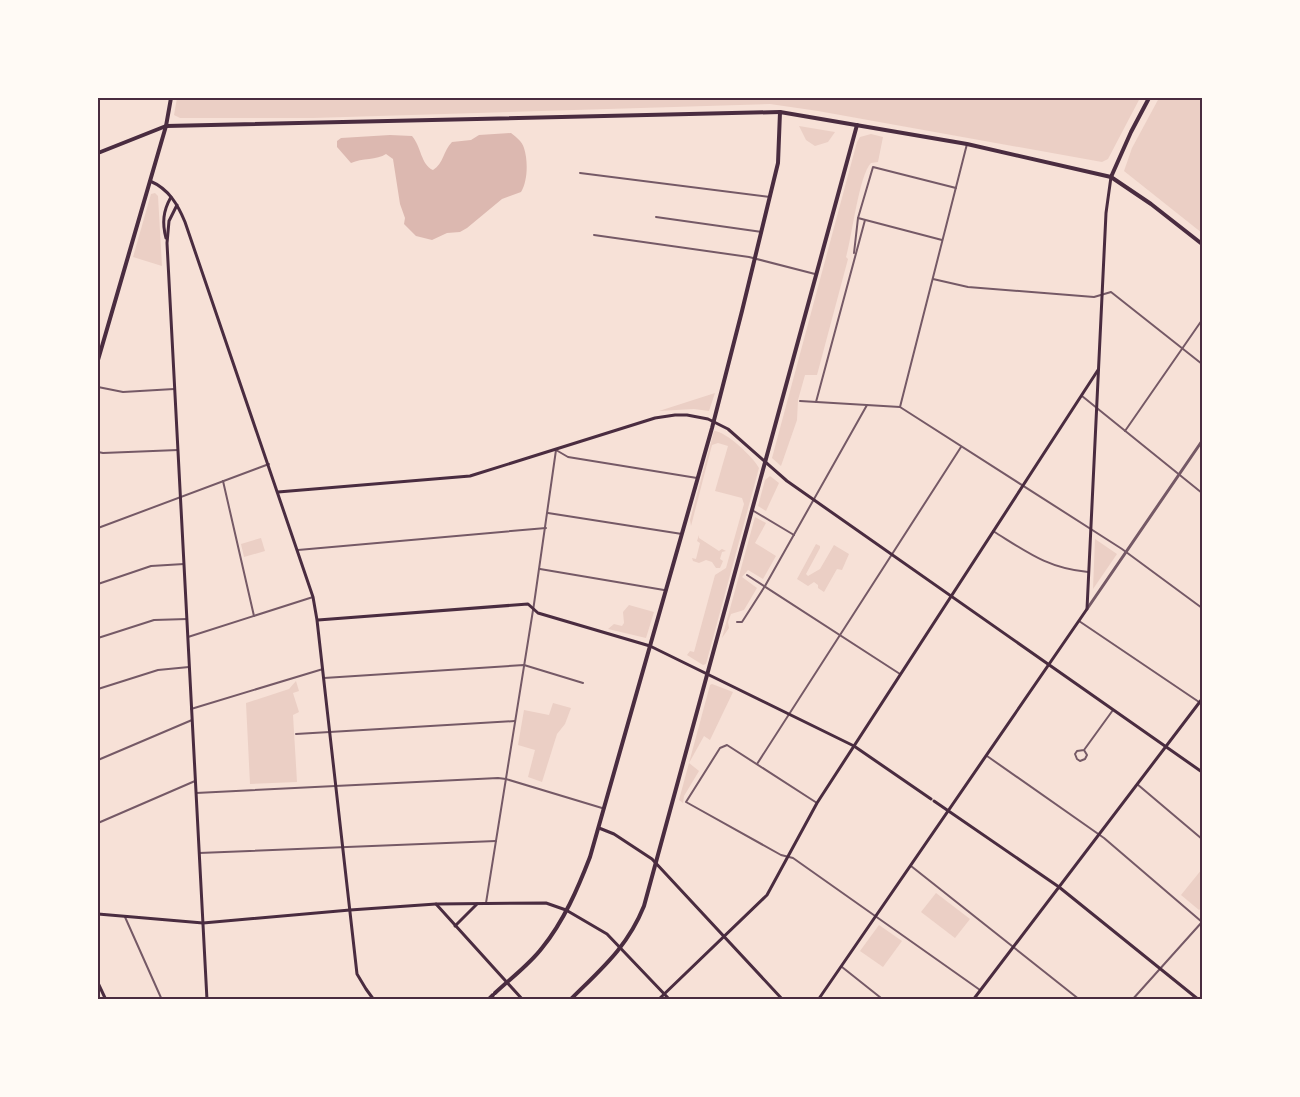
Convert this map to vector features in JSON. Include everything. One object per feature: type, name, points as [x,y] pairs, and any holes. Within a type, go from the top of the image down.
[{"type":"main road","points":[[98,360],[166,126],[171,98]]},
{"type":"main road","points":[[818,999],[1087,609],[1106,213],[1111,177],[1149,98]]},
{"type":"main road","points":[[488,999],[542,948],[566,910],[582,878],[599,828],[714,421],[771,197],[780,152],[780,112]]},
{"type":"main road","points":[[98,153],[166,126],[780,112],[967,144],[1111,177],[1203,244]]},
{"type":"main road","points":[[570,999],[622,948],[640,915],[656,864],[856,125]]},
{"type":"main road","points":[[150,181],[158,185],[177,205],[269,464],[313,597],[357,974],[374,999]]},
{"type":"main road","points":[[171,197],[163,218],[167,243],[207,999]]},
{"type":"main road","points":[[167,243],[169,220],[177,205]]},
{"type":"main road","points":[[658,999],[767,896],[817,803],[1099,369]]},
{"type":"main road","points":[[278,492],[470,476],[655,418],[687,415],[714,421],[728,429],[765,462],[814,499],[1203,772]]},
{"type":"main road","points":[[317,620],[528,604],[538,613],[650,646],[854,746],[1059,887],[1199,999]]},
{"type":"main road","points":[[973,999],[1201,700]]},
{"type":"main road","points":[[599,828],[628,843],[656,864],[783,999]]},
{"type":"main road","points":[[98,914],[203,923],[436,904],[533,902],[557,906],[607,934],[670,999]]},
{"type":"main road","points":[[436,904],[523,999]]},
{"type":"main road","points":[[455,926],[477,904]]},
{"type":"main road","points":[[98,983],[106,999]]},
{"type":"street","points":[[900,407],[967,144]]},
{"type":"street","points":[[853,259],[858,218],[873,167],[956,188]]},
{"type":"street","points":[[580,173],[771,197]]},
{"type":"street","points":[[656,217],[762,232]]},
{"type":"street","points":[[858,218],[942,240]]},
{"type":"street","points":[[816,402],[865,220]]},
{"type":"street","points":[[594,235],[755,258],[816,274]]},
{"type":"street","points":[[933,279],[968,287],[1094,297],[1111,292],[1203,364]]},
{"type":"street","points":[[1125,430],[1203,320]]},
{"type":"street","points":[[98,387],[123,392],[174,389]]},
{"type":"street","points":[[1082,396],[1203,493]]},
{"type":"street","points":[[800,401],[900,407],[1127,552],[1203,608]]},
{"type":"street","points":[[737,622],[742,622],[765,586],[867,405]]},
{"type":"street","points":[[1087,609],[1203,441]]},
{"type":"street","points":[[757,764],[962,447]]},
{"type":"street","points":[[98,452],[178,450]]},
{"type":"street","points":[[486,903],[534,609],[556,450],[568,457],[697,478]]},
{"type":"street","points":[[98,528],[269,464]]},
{"type":"street","points":[[223,481],[254,616]]},
{"type":"street","points":[[752,510],[794,535]]},
{"type":"street","points":[[548,513],[682,534]]},
{"type":"street","points":[[298,550],[546,528]]},
{"type":"street","points":[[993,531],[1047,563],[1061,569],[1088,572]]},
{"type":"street","points":[[98,584],[151,566],[184,564]]},
{"type":"street","points":[[540,569],[666,591]]},
{"type":"street","points":[[747,575],[900,674]]},
{"type":"street","points":[[188,638],[313,597]]},
{"type":"street","points":[[98,638],[154,620],[187,619]]},
{"type":"street","points":[[1079,621],[1201,700]]},
{"type":"street","points":[[324,678],[524,665],[583,683]]},
{"type":"street","points":[[98,689],[158,670],[189,667]]},
{"type":"street","points":[[191,709],[323,669]]},
{"type":"street","points":[[1084,750],[1113,710]]},
{"type":"street","points":[[98,759],[192,720]]},
{"type":"street","points":[[296,734],[515,721]]},
{"type":"street","points":[[817,803],[727,745],[723,746],[686,802],[781,855],[793,858],[980,990]]},
{"type":"street","points":[[987,756],[1099,834],[1203,922],[1132,999]]},
{"type":"street","points":[[196,792],[506,779],[604,809]]},
{"type":"street","points":[[98,823],[195,781]]},
{"type":"street","points":[[1137,784],[1203,839]]},
{"type":"street","points":[[199,853],[496,841]]},
{"type":"street","points":[[911,866],[1080,999]]},
{"type":"street","points":[[125,917],[162,999]]},
{"type":"street","points":[[842,967],[881,998]]},
{"type":"shaded area","points":[[177,98],[1140,98],[1108,159],[1102,162],[770,104],[313,118],[180,118],[174,115]]},
{"type":"shaded area","points":[[1159,98],[1202,98],[1202,233],[1124,171],[1132,148]]},
{"type":"shaded area","points":[[799,126],[835,132],[828,142],[815,146],[806,140]]},
{"type":"shaded area","points":[[511,133],[522,143],[527,164],[521,192],[502,199],[460,232],[447,233],[432,240],[416,236],[404,224],[405,218],[400,204],[393,159],[386,154],[351,163],[337,147],[337,141],[341,138],[412,136],[423,160],[433,170],[452,142],[471,140],[479,135]]},
{"type":"shaded area","points":[[871,134],[883,137],[878,162],[871,163],[863,180],[846,257],[848,259],[817,375],[805,375],[798,400],[797,420],[781,466],[772,458],[857,142],[860,137]]},
{"type":"shaded area","points":[[155,193],[158,196],[162,266],[133,257],[151,194]]},
{"type":"shaded area","points":[[715,393],[709,411],[694,409],[659,411]]},
{"type":"shaded area","points":[[714,431],[725,435],[739,446],[759,468],[706,664],[703,665],[687,655],[690,651],[694,652],[715,575],[726,568],[744,504],[742,498],[715,491],[728,446],[718,443],[712,445],[691,526],[690,520]]},
{"type":"shaded area","points":[[770,476],[779,483],[766,511],[758,506],[765,480]]},
{"type":"shaded area","points":[[755,517],[766,523],[755,543],[776,556],[763,579],[748,570],[742,577],[757,588],[744,610],[731,614],[728,622],[729,628],[722,638]]},
{"type":"shaded area","points":[[699,535],[699,538],[719,551],[722,549],[726,551],[722,552],[720,559],[723,561],[720,568],[716,568],[712,562],[706,560],[699,563],[693,561],[692,558],[696,559],[700,543],[697,541]]},
{"type":"shaded area","points":[[261,538],[265,551],[244,557],[241,544]]},
{"type":"shaded area","points":[[1095,539],[1117,554],[1093,589]]},
{"type":"shaded area","points":[[816,544],[820,548],[806,574],[808,576],[820,569],[834,545],[849,554],[842,570],[837,569],[824,592],[814,582],[808,586],[797,579]]},
{"type":"shaded area","points":[[629,605],[654,612],[646,638],[608,629],[614,624],[622,626],[623,612]]},
{"type":"shaded area","points":[[296,681],[299,691],[293,693],[299,712],[293,715],[297,782],[250,784],[246,703],[289,689]]},
{"type":"shaded area","points":[[710,685],[733,692],[710,740],[704,736],[689,763],[699,771],[684,796],[683,803],[679,800]]},
{"type":"shaded area","points":[[553,703],[571,708],[565,724],[557,734],[542,782],[528,777],[535,750],[518,745],[524,710],[549,715]]},
{"type":"shaded area","points":[[1202,869],[1202,908],[1199,910],[1181,895]]},
{"type":"shaded area","points":[[936,893],[970,919],[955,938],[921,912]]},
{"type":"shaded area","points":[[879,925],[902,941],[883,967],[860,951]]}]
